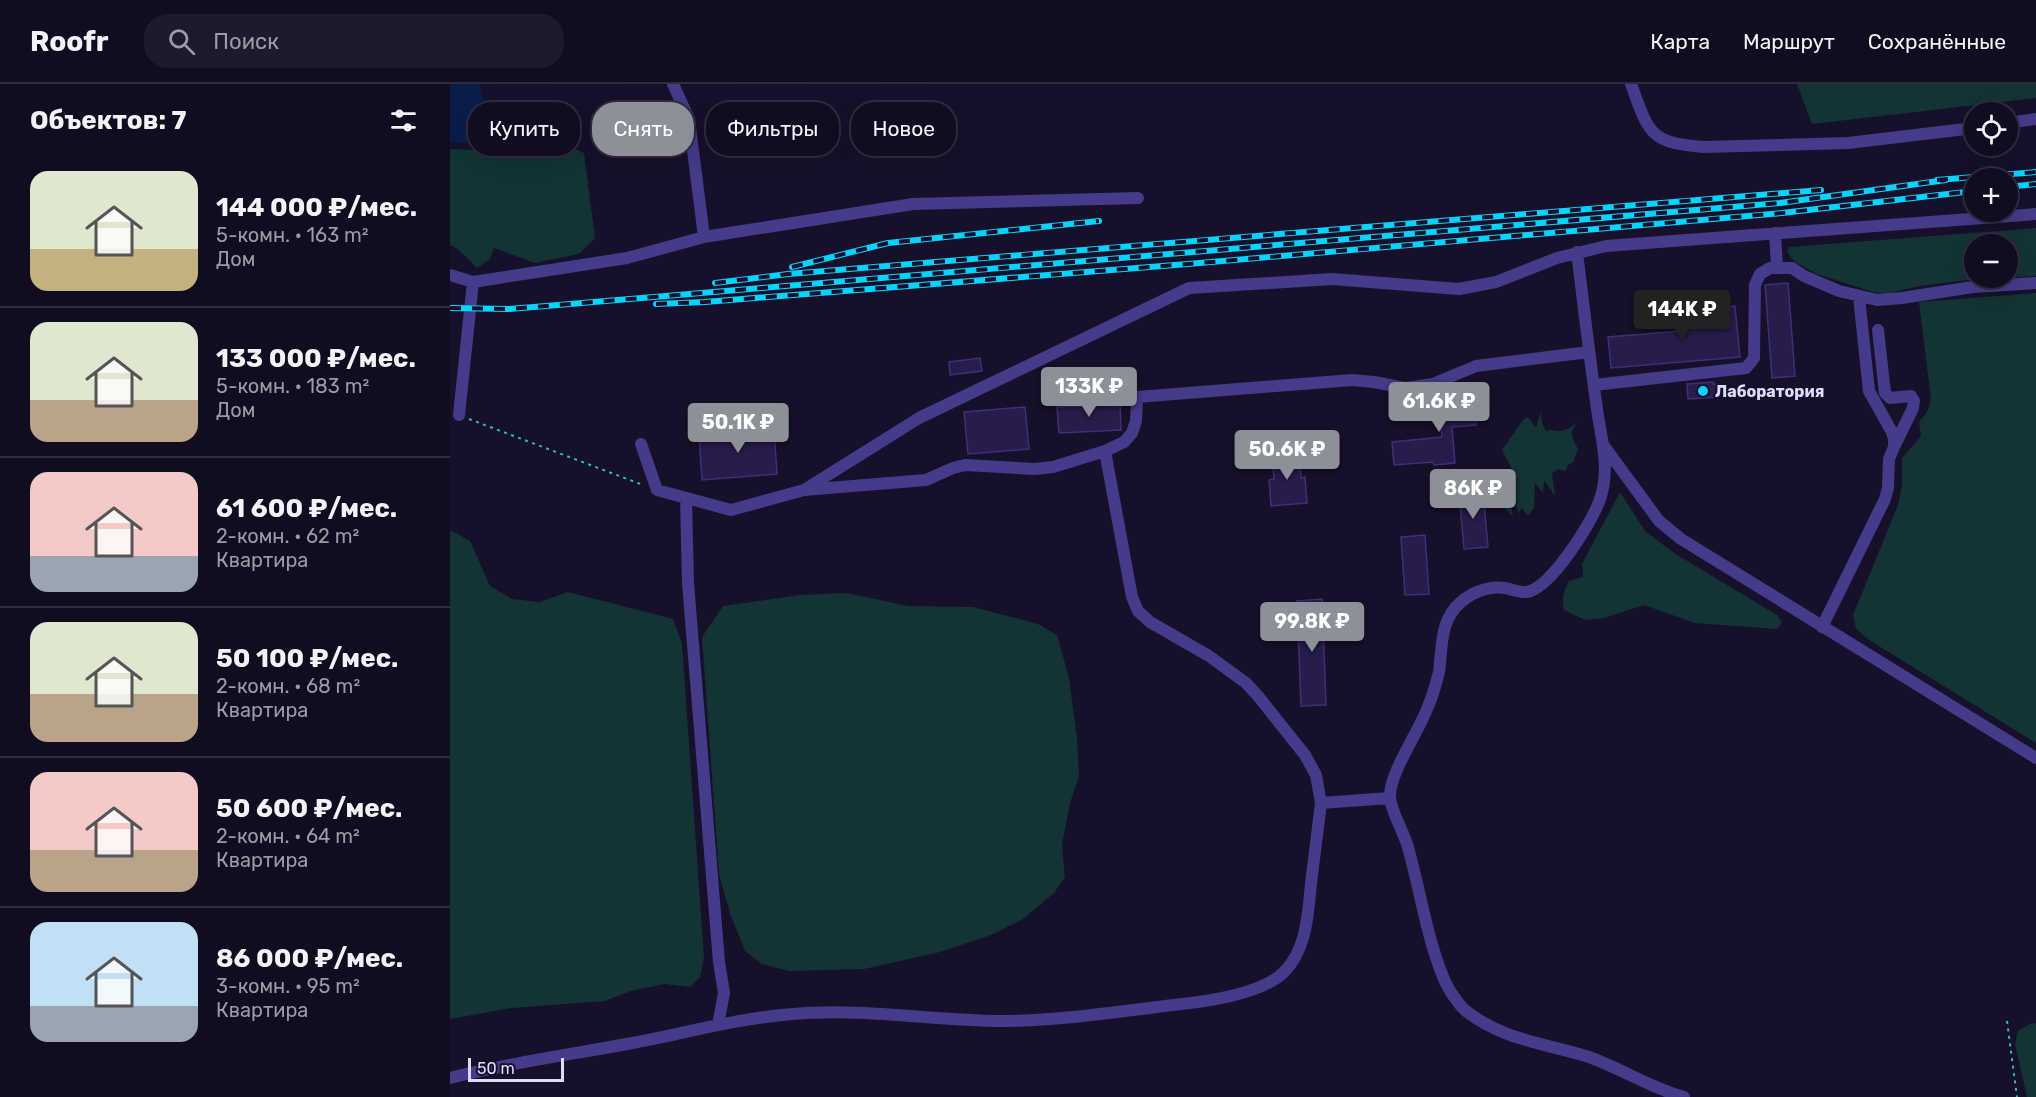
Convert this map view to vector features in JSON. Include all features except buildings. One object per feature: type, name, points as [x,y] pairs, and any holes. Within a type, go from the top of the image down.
[{"type":"lane","points":[[673,84],[689,119],[704,237]]},
{"type":"lane","points":[[1631,84],[1641,111],[1654,135],[1664,141],[1685,146],[1848,143],[1964,129]]},
{"type":"lane","points":[[2018,121],[2036,119]]},
{"type":"lane","points":[[450,275],[473,282],[627,258],[704,237],[913,204],[1138,198]]},
{"type":"lane","points":[[804,490],[919,418],[1189,288],[1332,279],[1459,289],[1496,282],[1557,258],[1606,246],[2036,214]]},
{"type":"lane","points":[[1775,233],[1777,267]]},
{"type":"lane","points":[[1577,252],[1589,352],[1604,445],[1606,474],[1599,504],[1585,529],[1550,576],[1529,591],[1520,592],[1501,587],[1479,591],[1466,597],[1449,616],[1444,628],[1433,693],[1393,781],[1389,798],[1406,841],[1445,981],[1464,1009],[1498,1031],[1532,1043],[1586,1056],[1684,1097]]},
{"type":"lane","points":[[1594,385],[1746,368],[1754,358],[1755,285],[1760,274],[1777,267],[1792,268],[1816,282],[1859,297],[1877,300],[1973,287],[2036,283]]},
{"type":"lane","points":[[459,415],[473,282]]},
{"type":"lane","points":[[1859,297],[1869,391],[1892,432],[1894,447]]},
{"type":"lane","points":[[1822,627],[1879,513],[1888,488],[1889,459],[1913,408],[1914,401],[1911,396],[1890,398],[1885,393],[1878,330]]},
{"type":"lane","points":[[641,444],[657,490],[731,510],[804,490],[926,480],[965,465],[1035,469],[1053,467],[1105,451],[1124,442],[1132,433],[1136,421],[1137,397],[1352,380],[1405,388],[1433,384],[1476,366],[1589,352]]},
{"type":"lane","points":[[1604,445],[1659,521],[1681,539],[2036,758]]},
{"type":"lane","points":[[450,1078],[718,1025],[793,1014],[829,1012],[998,1021],[1061,1019],[1207,1001],[1256,988],[1284,973],[1294,959],[1304,933],[1321,803],[1316,775],[1305,755],[1246,683],[1209,656],[1150,622],[1138,611],[1132,597],[1105,451]]},
{"type":"lane","points":[[686,498],[688,584],[719,962],[724,993],[718,1025]]},
{"type":"lane","points":[[1321,803],[1389,798]]},
{"type":"path","points":[[459,415],[657,490]]},
{"type":"path","points":[[2007,1021],[2017,1097]]},
{"type":"green space","points":[[1797,84],[2036,84],[2036,98],[2002,102],[1964,102],[1964,106],[1812,124]]},
{"type":"green space","points":[[450,149],[468,150],[468,156],[580,156],[580,151],[584,153],[595,238],[579,254],[535,263],[494,248],[490,259],[477,268],[458,249],[450,245]]},
{"type":"green space","points":[[2036,228],[2036,276],[2018,277],[2018,234],[1964,234],[1964,280],[1920,286],[1885,294],[1817,274],[1795,262],[1787,252],[1789,247]]},
{"type":"green space","points":[[2036,293],[2036,743],[1869,640],[1856,629],[1853,615],[1898,505],[1902,485],[1902,458],[1921,436],[1919,422],[1927,412],[1931,400],[1919,302]]},
{"type":"green space","points":[[1541,411],[1542,423],[1546,431],[1562,431],[1577,423],[1572,436],[1578,449],[1573,462],[1565,471],[1558,469],[1552,473],[1555,496],[1544,480],[1543,493],[1535,483],[1534,508],[1528,516],[1522,508],[1519,513],[1508,490],[1513,516],[1504,507],[1500,496],[1497,472],[1506,479],[1513,477],[1513,471],[1502,450],[1523,420],[1528,417],[1536,428]]},
{"type":"green space","points":[[1620,492],[1645,531],[1674,553],[1777,615],[1782,622],[1777,629],[1695,623],[1644,605],[1604,618],[1585,620],[1564,610],[1563,599],[1567,585],[1569,581],[1583,577],[1582,564]]},
{"type":"green space","points":[[450,530],[470,541],[490,586],[512,599],[540,602],[568,592],[673,619],[682,643],[704,958],[700,977],[690,987],[664,984],[631,991],[605,1001],[512,1008],[450,1019]]},
{"type":"green space","points":[[847,593],[908,606],[973,607],[1038,624],[1057,635],[1069,678],[1077,738],[1079,776],[1070,803],[1062,845],[1065,877],[1054,893],[1023,919],[991,935],[940,952],[864,969],[789,971],[762,964],[745,951],[730,913],[719,874],[702,637],[723,606],[800,595]]},
{"type":"green space","points":[[2036,1023],[2036,1097],[2027,1097],[2015,1044],[2018,1031]]},
{"type":"water","points":[[450,84],[479,84],[484,102],[468,102],[468,143],[450,142]]},
{"type":"railway","points":[[1937,180],[2036,172]]},
{"type":"railway","points":[[450,308],[509,309],[1780,203],[1946,180]]},
{"type":"railway","points":[[2018,186],[2036,184]]},
{"type":"railway","points":[[715,283],[788,274],[1821,190]]},
{"type":"railway","points":[[656,304],[1188,264],[1782,213],[1964,192]]},
{"type":"railway","points":[[792,267],[888,243],[1099,221]]},
{"type":"place","name":"Лаборатория","points":[[1703,391]]}]
